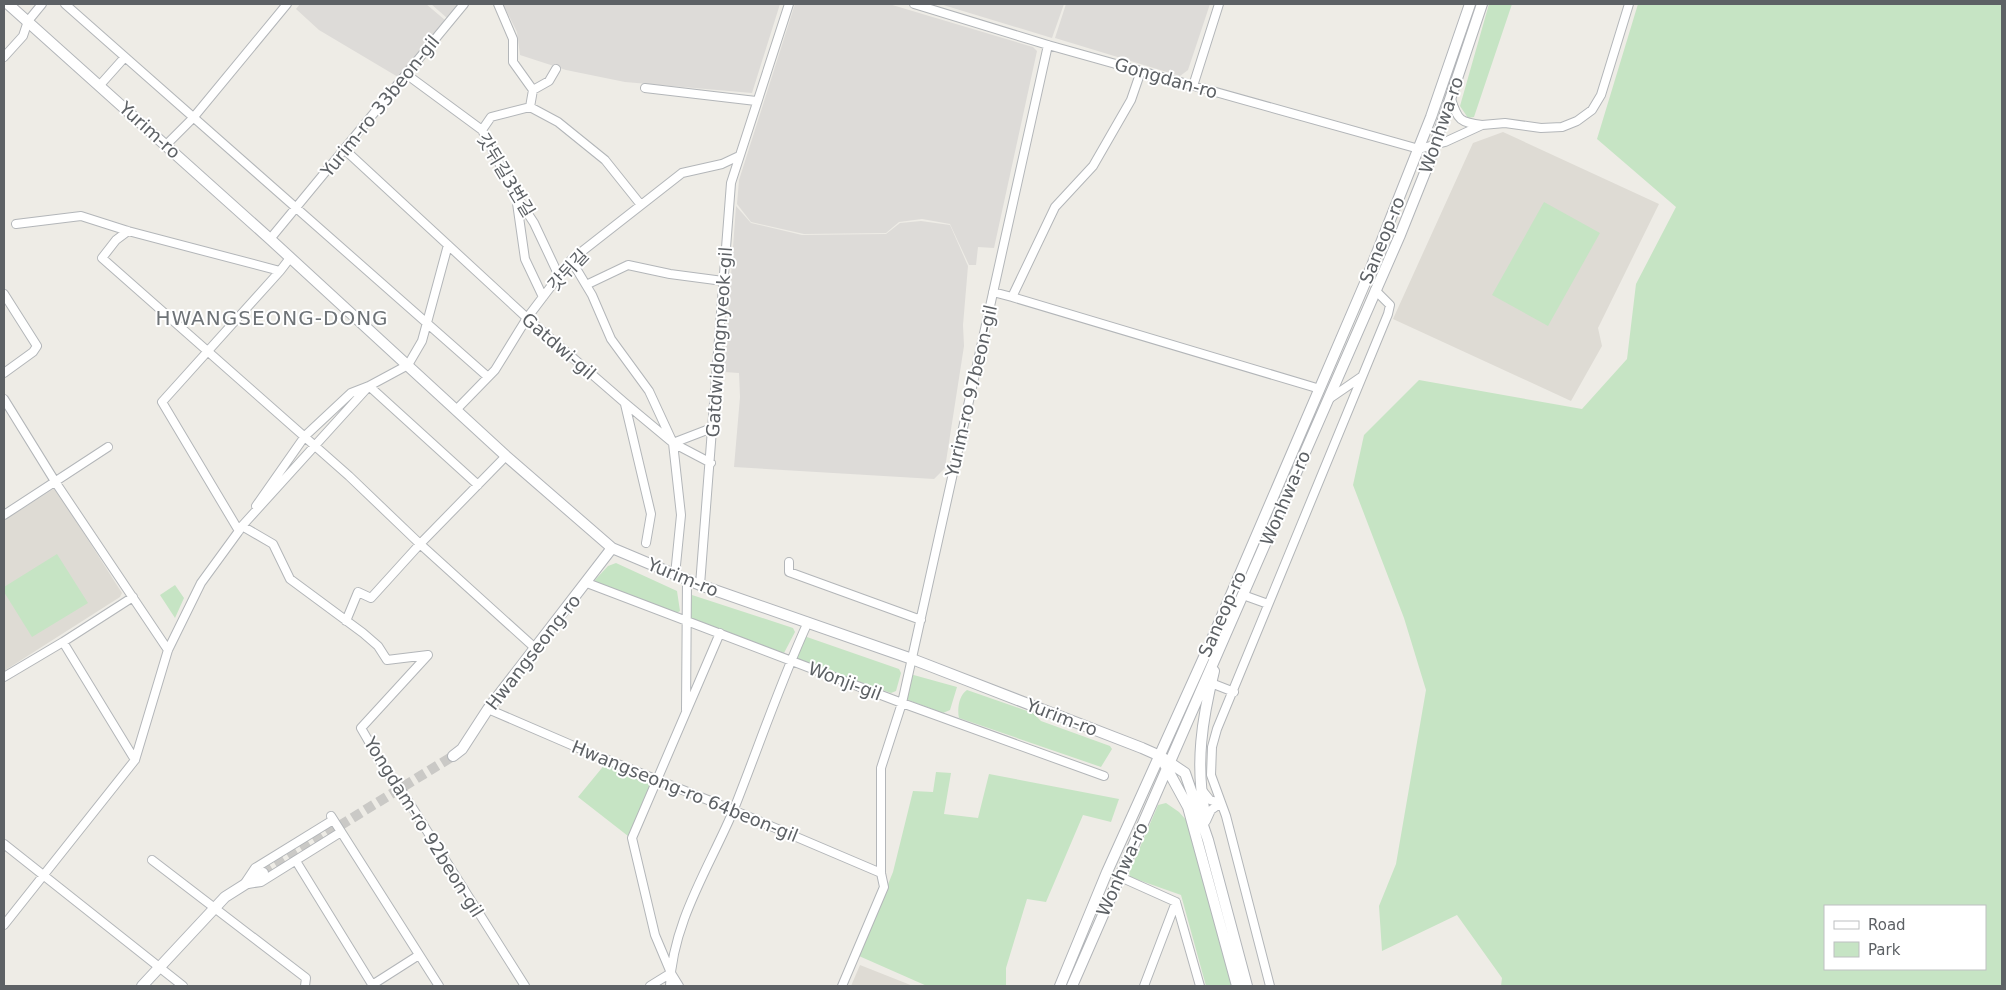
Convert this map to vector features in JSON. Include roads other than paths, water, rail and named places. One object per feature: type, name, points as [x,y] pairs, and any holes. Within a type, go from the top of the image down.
[{"type":"street","name":"Yurim-ro","points":[[8,4],[18,8],[28,21],[270,239],[506,456],[612,548],[700,585],[912,659],[1160,756]]},
{"type":"street","points":[[4,57],[23,36],[28,21],[42,4]]},
{"type":"street","points":[[65,4],[488,377]]},
{"type":"street","points":[[166,145],[193,118],[287,4]]},
{"type":"street","name":"Yurim-ro 33beon-gil","points":[[270,239],[464,4]]},
{"type":"street","points":[[498,4],[513,39],[513,62],[533,90],[530,107]]},
{"type":"street","name":"Gatdwidongnyeok-gil","points":[[700,585],[711,463],[731,183],[789,4]]},
{"type":"street","name":"Gongdan-ro","points":[[916,4],[1048,45],[1419,149]]},
{"type":"street","points":[[1193,86],[1219,4]]},
{"type":"street","name":"Saneop-ro","points":[[1160,756],[1320,390],[1419,149],[1470,4]]},
{"type":"street","name":"Wonhwa-ro","points":[[1072,986],[1118,876],[1376,290],[1435,145],[1482,4]]},
{"type":"street","points":[[1451,99],[1456,115],[1463,123],[1482,125],[1505,122],[1541,128],[1562,127],[1578,121],[1592,110],[1601,95],[1629,4]]},
{"type":"street","points":[[993,292],[1048,45]]},
{"type":"street","points":[[100,86],[125,57]]},
{"type":"street","points":[[533,90],[549,82],[556,69]]},
{"type":"street","name":"Yurim-ro 97beon-gil","points":[[842,986],[884,887],[881,874],[881,768],[902,703],[993,292],[1012,297],[1055,207],[1093,166],[1131,100],[1141,71]]},
{"type":"street","name":"갓뒤길3번길","points":[[406,74],[482,130],[515,194],[534,223],[559,276]]},
{"type":"street","points":[[645,88],[756,102]]},
{"type":"street","points":[[482,130],[491,116],[530,107],[558,122],[606,160],[641,205]]},
{"type":"street","points":[[1419,149],[1435,145],[1482,125]]},
{"type":"street","name":"Gatdwi-gil","points":[[344,149],[527,318],[625,403],[673,443],[711,463]]},
{"type":"street","name":"갓뒤길","points":[[456,410],[495,370],[527,318],[571,260],[682,172],[722,164],[739,156]]},
{"type":"street","name":"Gatdwi-gil","points":[[515,194],[525,259],[543,297]]},
{"type":"street","points":[[16,224],[81,216],[128,232],[280,271]]},
{"type":"street","points":[[128,232],[116,240],[102,258],[305,436],[535,648]]},
{"type":"street","points":[[4,925],[135,760],[168,650],[201,583],[305,436],[351,392],[369,386],[408,365],[422,341],[448,245]]},
{"type":"street","points":[[208,350],[290,258]]},
{"type":"street","points":[[571,260],[586,285],[611,339],[650,391],[673,443],[681,515],[675,575]]},
{"type":"street","points":[[586,285],[628,265],[723,281]]},
{"type":"street","points":[[1270,986],[1221,803],[1211,774],[1212,747],[1390,305],[1376,290]]},
{"type":"street","points":[[4,294],[37,346],[33,352],[4,373]]},
{"type":"street","points":[[1012,297],[1320,390]]},
{"type":"street","name":"Yongdam-ro 92beon-gil","points":[[208,350],[162,402],[241,529],[273,544],[290,580],[378,646],[387,660],[428,655],[361,728],[387,773],[398,785],[525,986]]},
{"type":"street","points":[[1328,400],[1362,376]]},
{"type":"street","points":[[241,529],[369,386]]},
{"type":"street","points":[[369,386],[478,484]]},
{"type":"street","points":[[4,399],[56,482],[168,650]]},
{"type":"street","points":[[625,403],[651,514],[646,543]]},
{"type":"street","points":[[673,443],[712,428]]},
{"type":"street","points":[[4,515],[108,446]]},
{"type":"street","points":[[346,621],[358,592],[372,598],[420,544],[506,456]]},
{"type":"street","name":"Hwangseong-ro","points":[[453,756],[462,749],[488,710],[612,548]]},
{"type":"street","points":[[789,562],[789,572],[920,620]]},
{"type":"street","points":[[686,715],[687,580]]},
{"type":"street","name":"Wonji-gil","points":[[587,583],[902,703],[1104,776]]},
{"type":"street","points":[[1243,595],[1268,604]]},
{"type":"street","points":[[4,677],[133,597]]},
{"type":"street","points":[[670,986],[671,973],[683,921],[733,810],[790,660],[808,622]]},
{"type":"street","points":[[1208,840],[1200,787],[1201,734],[1211,683],[1229,626]]},
{"type":"street","points":[[680,986],[671,973],[655,935],[632,838],[720,633]]},
{"type":"street","points":[[63,642],[135,760]]},
{"type":"street","points":[[1211,683],[1234,692]]},
{"type":"street","name":"Hwangseong-ro 64beon-gil","points":[[488,710],[733,810],[881,874]]},
{"type":"street","points":[[1160,756],[1168,764],[1185,773],[1208,840],[1247,986]]},
{"type":"street","name":"Wonhwa-ro","points":[[1060,986],[1107,872],[1160,756]]},
{"type":"street","points":[[1168,764],[1188,807],[1237,986]]},
{"type":"street","points":[[1200,787],[1204,795],[1210,800],[1221,803]]},
{"type":"street","points":[[1206,821],[1211,810],[1221,803]]},
{"type":"street","points":[[244,885],[255,868],[332,818],[439,986]]},
{"type":"street","points":[[244,885],[261,882],[341,832]]},
{"type":"street","points":[[4,844],[157,967],[184,986]]},
{"type":"street","points":[[152,860],[306,982]]},
{"type":"street","points":[[296,861],[373,986],[419,955]]},
{"type":"street","points":[[142,986],[157,967],[213,908],[225,897],[263,873]]},
{"type":"street","points":[[1118,876],[1176,902],[1200,986]]},
{"type":"street","points":[[1144,986],[1176,902]]},
{"type":"street","points":[[650,986],[671,973]]},
{"type":"tunnel","points":[[263,873],[453,756]]},
{"type":"district","name":"HWANGSEONG-DONG","points":[[272,318]]}]
